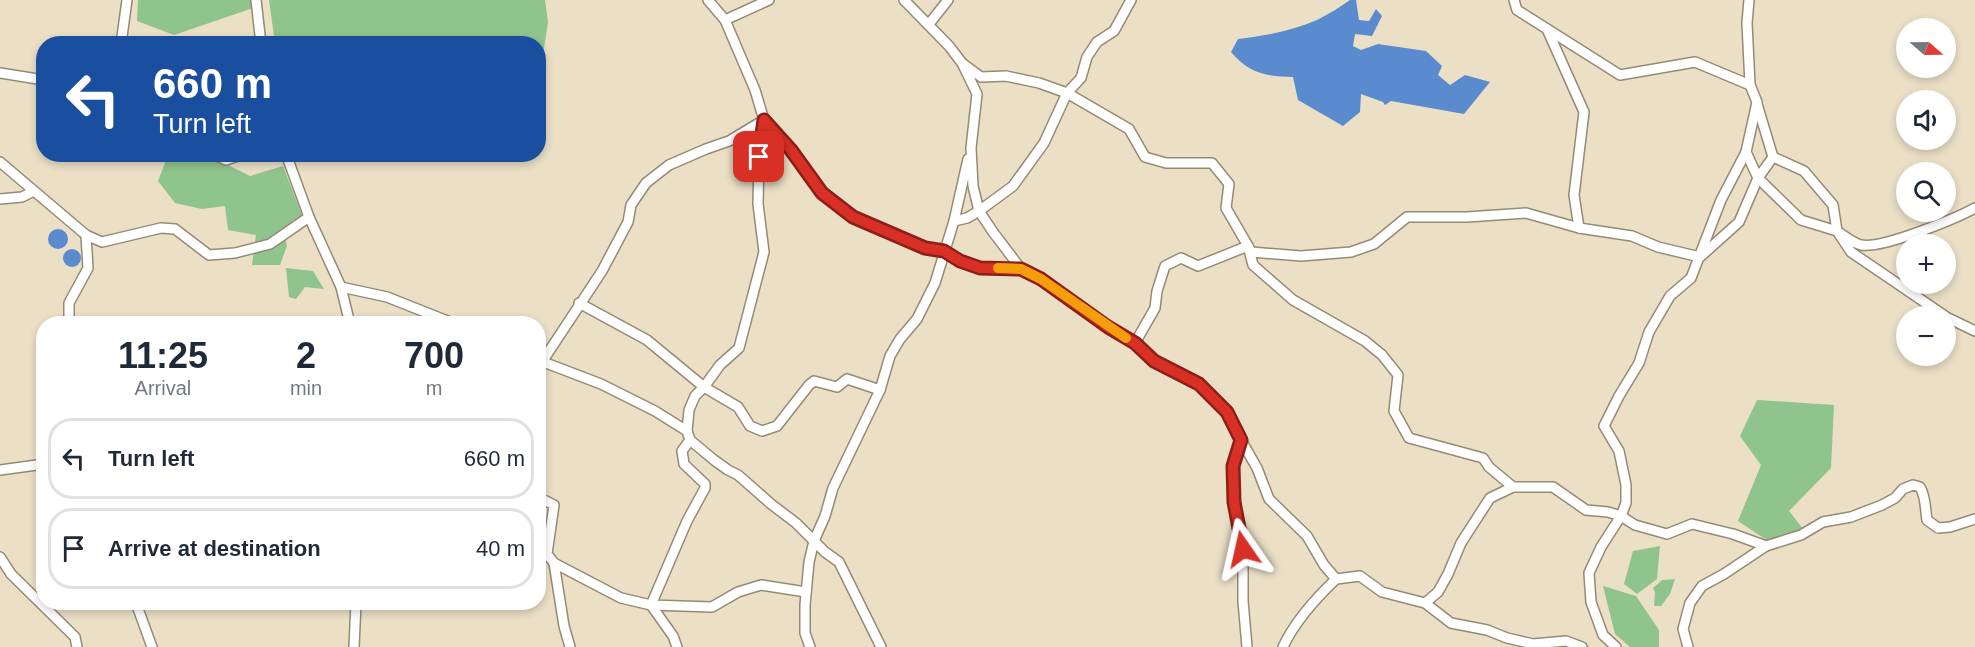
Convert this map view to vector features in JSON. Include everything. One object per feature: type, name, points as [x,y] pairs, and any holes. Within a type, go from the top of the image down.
[{"type":"street","points":[[122,36],[127,0]]},
{"type":"street","points":[[256,0],[260,36]]},
{"type":"street","points":[[651,605],[687,521],[705,488],[705,484],[684,464],[682,451],[688,436],[689,410],[695,396],[720,364],[739,348],[764,252],[758,204],[759,157],[764,120],[755,90],[725,20],[708,0]]},
{"type":"street","points":[[725,20],[769,0]]},
{"type":"street","points":[[904,0],[929,24],[962,63],[981,77],[1006,76],[1039,83],[1066,93],[1129,129],[1145,157],[1166,163],[1212,163],[1229,184],[1226,208],[1251,252],[1301,256],[1350,252],[1374,244],[1407,217],[1467,217],[1526,213],[1579,228],[1632,236],[1658,247],[1700,257]]},
{"type":"street","points":[[929,24],[948,0]]},
{"type":"street","points":[[954,221],[967,218],[979,211],[1013,186],[1031,164],[1056,121],[1066,93],[1081,78],[1088,57],[1097,42],[1114,31],[1131,0]]},
{"type":"street","points":[[1514,0],[1517,9],[1620,75],[1695,63],[1750,85]]},
{"type":"street","points":[[1749,0],[1747,23],[1750,85],[1773,157],[1804,171],[1833,205],[1836,231],[1851,252],[1929,306]]},
{"type":"street","points":[[1547,29],[1584,112],[1574,195],[1579,228]]},
{"type":"street","points":[[810,647],[806,633],[806,592],[814,541],[825,516],[833,488],[880,390],[890,356],[900,339],[917,319],[935,283],[954,221],[970,148],[976,94],[962,63]]},
{"type":"street","points":[[0,73],[36,79]]},
{"type":"street","points":[[1616,647],[1603,635],[1591,602],[1589,573],[1601,547],[1621,516],[1626,502],[1626,485],[1619,451],[1604,426],[1639,363],[1649,332],[1670,296],[1691,278],[1721,200],[1746,152],[1757,102]]},
{"type":"street","points":[[764,120],[791,150],[822,193],[853,217],[925,248],[944,251],[960,261],[980,268],[1021,269],[1041,279],[1108,327],[1135,343],[1154,361],[1199,384],[1227,412],[1257,468],[1269,499],[1307,536],[1324,565],[1336,579]]},
{"type":"street","points":[[546,354],[602,271],[628,222],[632,205],[646,183],[669,165],[729,141],[764,120]]},
{"type":"street","points":[[970,148],[973,186],[979,211],[1021,269]]},
{"type":"street","points":[[1746,152],[1758,178],[1801,220],[1836,231],[1861,245],[1875,244],[1953,220],[1975,208]]},
{"type":"street","points":[[1700,257],[1739,222],[1758,178],[1773,157]]},
{"type":"street","points":[[0,162],[86,236],[102,242],[161,228],[175,229],[208,255],[235,254],[270,244],[309,217]]},
{"type":"street","points":[[289,162],[309,217],[341,287],[348,316]]},
{"type":"street","points":[[0,199],[22,197],[34,191]]},
{"type":"street","points":[[69,316],[69,303],[88,268],[86,236]]},
{"type":"street","points":[[1135,343],[1155,308],[1157,291],[1165,266],[1181,258],[1198,266],[1248,246]]},
{"type":"street","points":[[1248,246],[1252,265],[1293,300],[1341,326],[1382,355],[1398,375],[1395,411],[1409,438],[1483,458],[1489,467],[1513,487]]},
{"type":"street","points":[[341,287],[387,297],[435,316]]},
{"type":"street","points":[[579,303],[647,340],[704,387],[738,406],[750,426],[762,431],[777,426],[814,381],[837,387],[847,379],[880,390]]},
{"type":"street","points":[[1956,322],[1975,331]]},
{"type":"street","points":[[546,365],[601,384],[655,411],[796,523],[825,552],[839,562],[881,647]]},
{"type":"street","points":[[1241,440],[1233,466],[1234,502],[1243,549],[1243,601],[1247,647]]},
{"type":"street","points":[[0,470],[36,465]]},
{"type":"street","points":[[1688,647],[1683,629],[1690,603],[1702,586],[1766,546],[1801,535],[1823,522],[1851,517],[1882,505],[1895,498],[1903,489],[1913,485],[1920,487],[1926,496],[1924,506],[1927,520],[1938,528],[1950,527],[1975,519]]},
{"type":"street","points":[[1425,603],[1438,592],[1461,543],[1490,498],[1513,487],[1553,487],[1586,510],[1608,512],[1621,516],[1635,525],[1667,534],[1692,524],[1733,534],[1766,546]]},
{"type":"street","points":[[546,501],[554,505],[547,554],[554,563],[621,598],[651,605],[712,607],[738,592],[761,585],[806,592]]},
{"type":"street","points":[[0,557],[11,574],[36,599]]},
{"type":"street","points":[[554,563],[564,626],[570,647]]},
{"type":"street","points":[[1283,647],[1287,638],[1316,599],[1336,579],[1360,576],[1382,592],[1425,603],[1451,623],[1487,630],[1507,638],[1533,644],[1566,642],[1582,647]]},
{"type":"street","points":[[651,605],[673,636],[677,647]]},
{"type":"street","points":[[47,610],[75,638],[76,647]]},
{"type":"street","points":[[139,610],[152,647]]},
{"type":"street","points":[[354,647],[356,610]]},
{"type":"green space","points":[[138,0],[255,0],[256,7],[174,35],[137,21]]},
{"type":"green space","points":[[269,0],[545,0],[548,22],[546,36],[274,36]]},
{"type":"green space","points":[[165,162],[222,162],[250,176],[283,166],[305,223],[285,238],[287,246],[280,265],[252,265],[256,235],[228,230],[225,206],[202,209],[175,203],[158,181]]},
{"type":"green space","points":[[286,268],[313,271],[324,289],[305,287],[296,299],[289,297]]},
{"type":"green space","points":[[1757,400],[1834,405],[1831,468],[1789,511],[1804,530],[1768,541],[1738,521],[1761,465],[1740,436]]},
{"type":"green space","points":[[1660,546],[1657,579],[1637,594],[1624,584],[1633,551]]},
{"type":"green space","points":[[1675,579],[1670,594],[1661,606],[1654,606],[1653,588],[1662,580]]},
{"type":"green space","points":[[1603,586],[1636,596],[1659,630],[1659,647],[1630,647],[1615,634]]},
{"type":"water","points":[[1350,0],[1356,0],[1359,20],[1369,21],[1376,9],[1382,16],[1372,36],[1355,34],[1353,46],[1361,50],[1378,44],[1426,51],[1442,66],[1438,75],[1450,85],[1465,75],[1490,82],[1464,114],[1391,101],[1385,105],[1383,102],[1361,94],[1360,112],[1343,126],[1298,100],[1293,77],[1259,72],[1245,65],[1231,52],[1238,39],[1307,24]]},
{"type":"water","points":[[58,229],[65,232],[68,239],[65,246],[58,249],[51,246],[48,239],[51,232]]},
{"type":"water","points":[[72,249],[78,252],[81,258],[78,264],[72,267],[66,264],[63,258],[66,252]]},
{"type":"slow traffic","points":[[998,268],[1021,269],[1041,279],[1126,338]]},
{"type":"route","points":[[759,157],[764,120],[791,150],[822,193],[853,217],[925,248],[944,251],[960,261],[980,268],[1021,269],[1041,279],[1108,327],[1135,343],[1154,361],[1199,384],[1227,412],[1241,440],[1233,466],[1234,502],[1243,549]]}]
